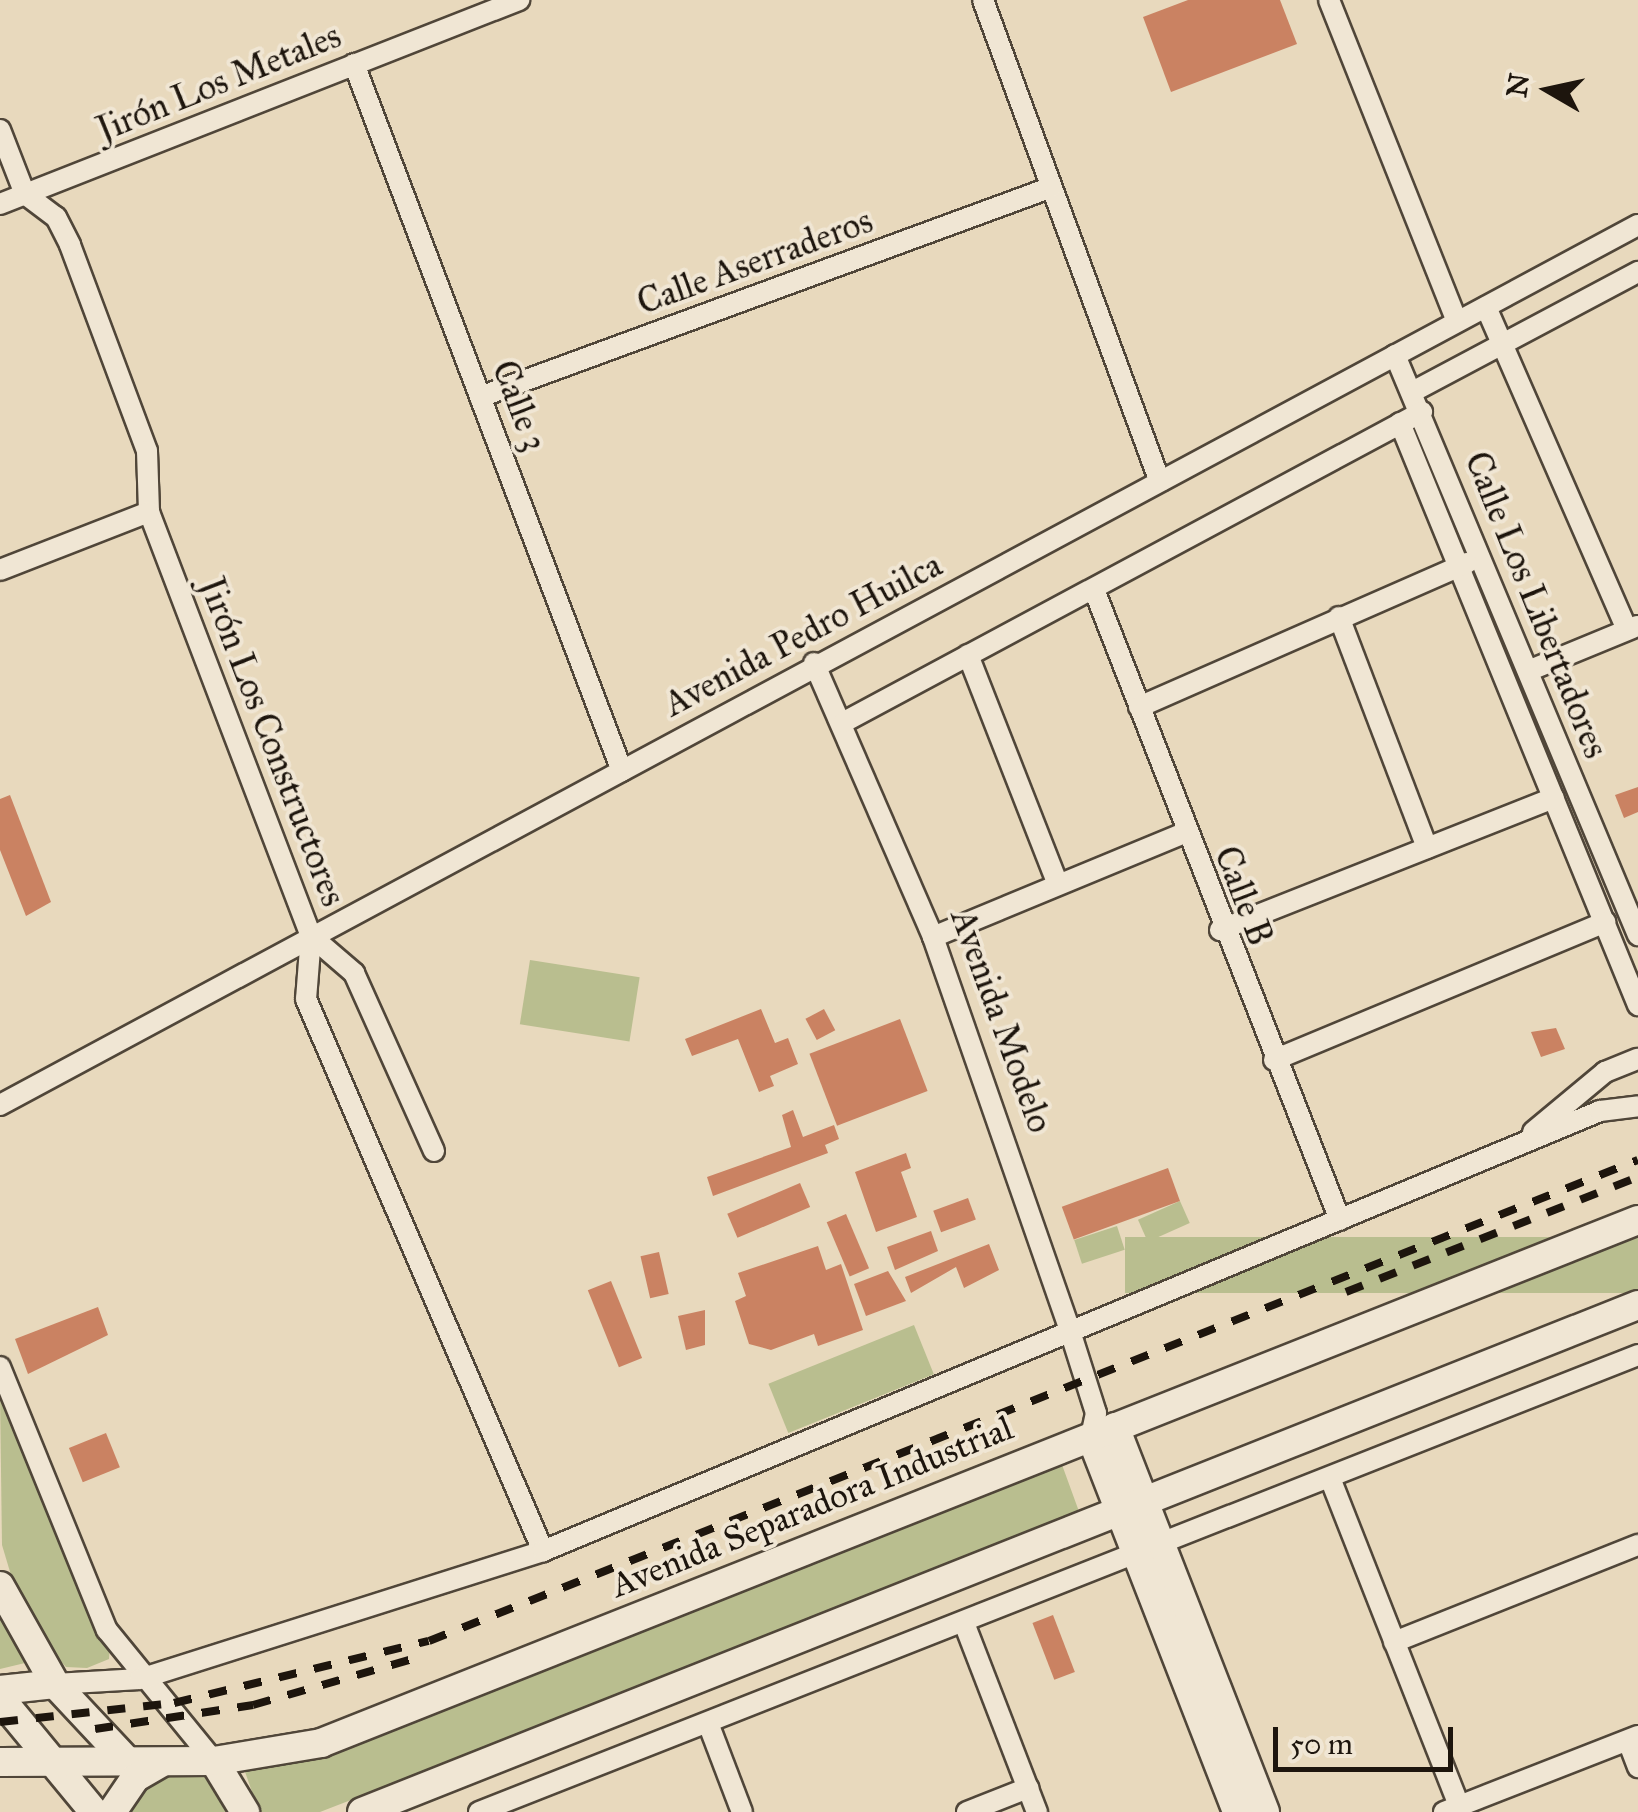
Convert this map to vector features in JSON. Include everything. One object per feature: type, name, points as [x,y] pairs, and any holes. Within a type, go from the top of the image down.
[{"type":"main road","name":"Avenida Separadora Industrial","points":[[0,1762],[214,1761],[321,1743],[1101,1426],[1638,1220]]},
{"type":"main road","points":[[362,1812],[1638,1305]]},
{"type":"main road","name":"Avenida Modelo","points":[[1101,1426],[1130,1508],[1265,1812]]},
{"type":"main road","name":"Avenida Modelo","points":[[1148,1550],[1237,1812]]},
{"type":"main road","points":[[0,1586],[55,1684],[126,1760]]},
{"type":"main road","points":[[0,1690],[55,1684]]},
{"type":"main road","points":[[0,1698],[94,1812]]},
{"type":"main road","points":[[112,1812],[135,1778],[169,1760]]},
{"type":"main road","points":[[214,1761],[244,1812]]},
{"type":"street","name":"Jirón Los Metales","points":[[0,204],[518,0]]},
{"type":"street","points":[[983,0],[1160,482]]},
{"type":"street","points":[[1329,0],[1457,321]]},
{"type":"street","name":"Calle 3","points":[[354,64],[622,771]]},
{"type":"street","name":"Jirón Los Constructores","points":[[0,130],[25,194],[56,217],[70,245],[147,452],[149,512],[311,936],[306,999],[544,1551]]},
{"type":"street","name":"Calle Aserraderos","points":[[480,397],[1052,187]]},
{"type":"street","name":"Avenida Pedro Huilca","points":[[0,1105],[622,771],[814,663],[1457,321],[1635,234]]},
{"type":"street","points":[[1414,391],[1638,272]]},
{"type":"street","points":[[1486,307],[1632,628],[1528,671]]},
{"type":"street","name":"Calle Los Libertadores","points":[[1396,355],[1638,936]]},
{"type":"street","points":[[844,722],[1096,592],[1422,412]]},
{"type":"street","name":"Calle Los Libertadores","points":[[1400,423],[1638,1005]]},
{"type":"street","points":[[0,570],[149,512]]},
{"type":"street","points":[[1139,707],[1481,556]]},
{"type":"street","name":"Calle B","points":[[1096,592],[1220,930],[1340,1220]]},
{"type":"street","points":[[1339,617],[1428,848]]},
{"type":"street","points":[[968,656],[1057,882]]},
{"type":"street","name":"Avenida Modelo","points":[[814,663],[844,722],[933,936],[1101,1426]]},
{"type":"street","points":[[1220,930],[1554,798]]},
{"type":"street","points":[[933,936],[1057,882],[1184,834]]},
{"type":"street","points":[[1274,1060],[1606,922]]},
{"type":"street","points":[[311,936],[354,972],[434,1151]]},
{"type":"street","name":"Avenida Separadora Industrial","points":[[1516,1146],[1605,1072],[1638,1059]]},
{"type":"street","name":"Avenida Separadora Industrial","points":[[55,1684],[140,1679],[544,1551],[1516,1146],[1638,1106]]},
{"type":"street","points":[[478,1812],[964,1624],[1638,1355]]},
{"type":"street","points":[[0,1367],[94,1606],[140,1679],[214,1761]]},
{"type":"street","points":[[1330,1478],[1394,1642],[1452,1809],[1633,1739],[1638,1767]]},
{"type":"street","points":[[1394,1642],[1638,1545]]},
{"type":"street","points":[[964,1624],[1037,1812]]},
{"type":"street","points":[[708,1723],[742,1812]]},
{"type":"street","points":[[967,1812],[1028,1788]]},
{"type":"green space","points":[[530,960],[640,977],[629,1042],[520,1024]]},
{"type":"green space","points":[[1180,1201],[1190,1223],[1148,1242],[1138,1220]]},
{"type":"green space","points":[[1117,1226],[1125,1250],[1082,1264],[1074,1240]]},
{"type":"green space","points":[[1125,1237],[1638,1237],[1638,1293],[1125,1293]]},
{"type":"green space","points":[[914,1325],[934,1374],[788,1433],[768,1384]]},
{"type":"green space","points":[[0,1394],[110,1644],[109,1659],[87,1668],[66,1667],[25,1622],[2,1545]]},
{"type":"green space","points":[[1061,1462],[1081,1517],[320,1812],[259,1812],[243,1766],[506,1682]]},
{"type":"green space","points":[[0,1610],[25,1663],[0,1669]]},
{"type":"green space","points":[[179,1771],[210,1772],[232,1812],[126,1812],[148,1784]]},
{"type":"building","points":[[1188,0],[1280,0],[1297,44],[1171,92],[1143,17]]},
{"type":"building","points":[[1638,787],[1638,812],[1624,818],[1615,795]]},
{"type":"building","points":[[10,795],[51,902],[26,916],[0,850],[0,799]]},
{"type":"building","points":[[761,1009],[775,1043],[788,1038],[798,1064],[770,1076],[774,1086],[759,1092],[738,1039],[692,1056],[685,1039]]},
{"type":"building","points":[[824,1009],[835,1030],[817,1040],[805,1019]]},
{"type":"building","points":[[900,1019],[928,1091],[837,1126],[809,1054]]},
{"type":"building","points":[[1556,1028],[1565,1049],[1541,1057],[1531,1032]]},
{"type":"building","points":[[793,1110],[803,1137],[834,1125],[839,1139],[825,1145],[828,1153],[713,1196],[707,1177],[791,1147],[782,1115]]},
{"type":"building","points":[[906,1153],[911,1168],[901,1172],[917,1217],[876,1232],[855,1172]]},
{"type":"building","points":[[1168,1168],[1180,1201],[1074,1240],[1062,1207]]},
{"type":"building","points":[[800,1183],[810,1207],[737,1238],[727,1214]]},
{"type":"building","points":[[968,1198],[976,1220],[941,1232],[933,1211]]},
{"type":"building","points":[[846,1214],[869,1268],[850,1277],[827,1222]]},
{"type":"building","points":[[931,1231],[938,1251],[895,1270],[887,1247]]},
{"type":"building","points":[[989,1244],[999,1270],[964,1288],[956,1267],[911,1293],[905,1277]]},
{"type":"building","points":[[818,1246],[826,1270],[841,1264],[863,1330],[818,1346],[814,1334],[771,1350],[749,1344],[735,1301],[746,1296],[738,1273]]},
{"type":"building","points":[[659,1252],[669,1294],[650,1298],[640,1256]]},
{"type":"building","points":[[888,1271],[906,1301],[866,1316],[854,1284]]},
{"type":"building","points":[[611,1281],[642,1358],[619,1367],[588,1290]]},
{"type":"building","points":[[98,1307],[108,1335],[28,1374],[15,1339]]},
{"type":"building","points":[[705,1310],[705,1345],[686,1350],[678,1316]]},
{"type":"building","points":[[106,1433],[120,1467],[83,1482],[69,1448]]},
{"type":"building","points":[[1053,1615],[1075,1672],[1054,1680],[1032,1623]]},
{"type":"railway","points":[[0,1722],[174,1703],[429,1641],[1638,1160]]},
{"type":"railway","points":[[1346,1292],[1638,1177]]},
{"type":"railway","points":[[95,1729],[253,1705],[416,1658]]}]
